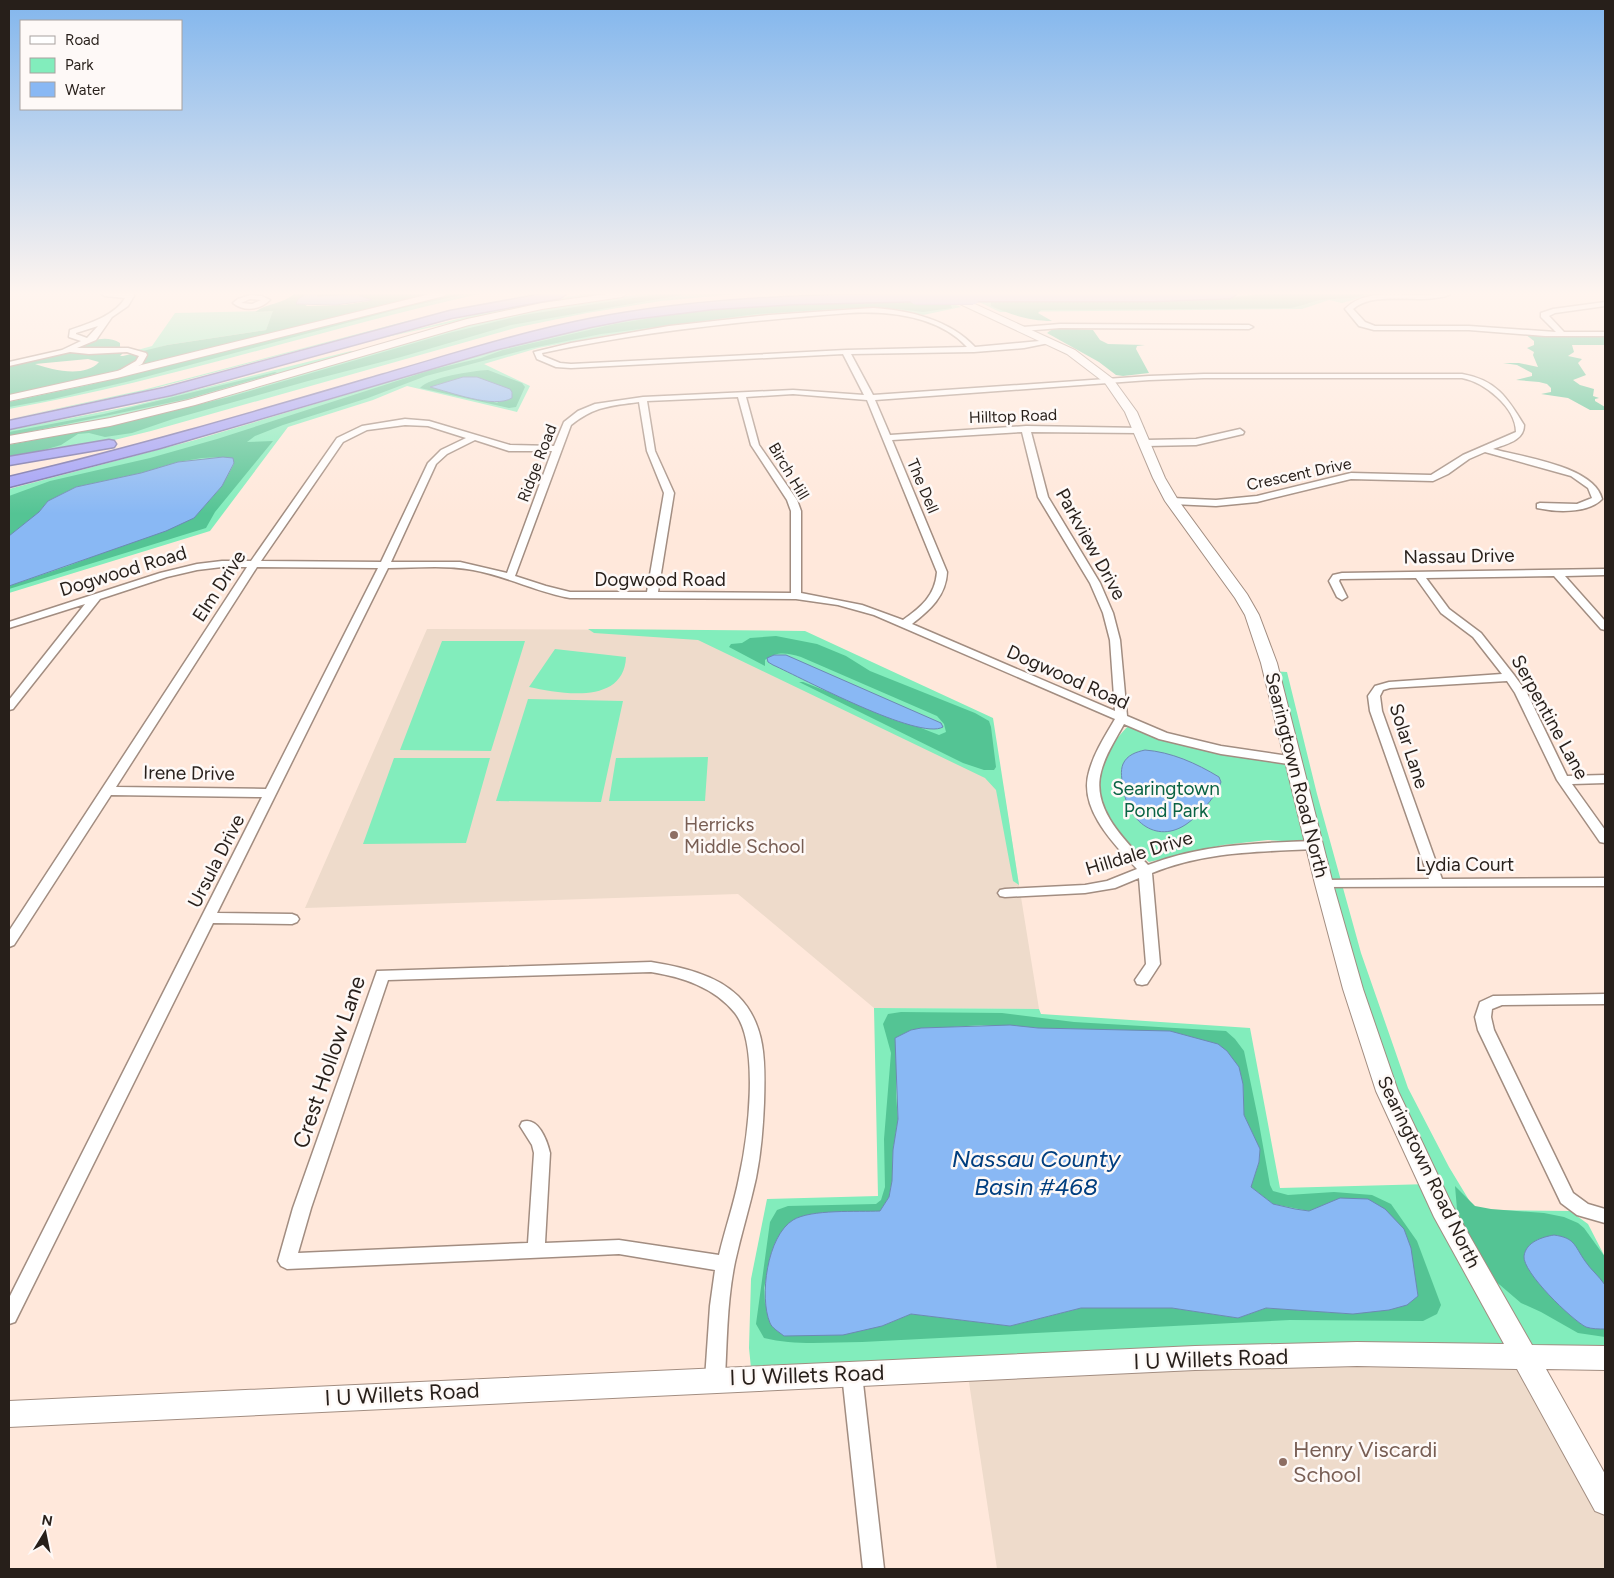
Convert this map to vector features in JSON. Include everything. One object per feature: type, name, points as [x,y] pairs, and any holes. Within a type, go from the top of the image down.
[{"type":"highway","points":[[9,414],[164,381],[214,368]]},
{"type":"highway","points":[[103,406],[257,368]]},
{"type":"highway","points":[[9,425],[199,388],[279,368]]},
{"type":"highway","points":[[9,471],[94,452],[202,423],[393,368]]},
{"type":"highway","points":[[9,487],[76,470],[421,368]]},
{"type":"highway","points":[[9,461],[88,448],[202,423]]},
{"type":"highway","points":[[9,482],[125,454]]},
{"type":"main road","points":[[9,398],[147,368]]},
{"type":"main road","points":[[9,440],[110,422],[182,405],[310,368]]},
{"type":"main road","name":"Searingtown Road North","points":[[1092,368],[1109,381],[1124,400],[1143,436],[1159,478],[1172,501],[1228,576],[1252,615],[1269,663],[1295,761],[1324,884],[1353,989],[1386,1091],[1443,1210],[1605,1501]]},
{"type":"main road","name":"I U Willets Road","points":[[9,1414],[715,1379],[1281,1356],[1357,1354],[1605,1358]]},
{"type":"street","points":[[118,375],[129,368]]},
{"type":"street","name":"The Dell","points":[[854,368],[870,398],[942,572],[942,580],[937,595],[928,606],[905,624]]},
{"type":"street","name":"Crescent Drive","points":[[1109,381],[1214,376],[1470,377],[1483,380],[1493,387],[1520,425],[1520,432],[1517,436],[1466,458],[1433,478],[1351,476],[1258,499],[1216,502],[1172,501]]},
{"type":"street","name":"Ridge Road","points":[[510,577],[567,424],[581,413],[609,403],[643,399],[793,392],[870,398],[1109,381]]},
{"type":"street","name":"Birch Hill","points":[[741,394],[755,445],[792,500],[796,511],[796,596]]},
{"type":"street","points":[[643,399],[651,451],[669,492],[652,596]]},
{"type":"street","name":"Elm Drive","points":[[9,942],[254,564],[333,448],[347,436],[377,425],[405,422],[429,424],[509,448],[558,448]]},
{"type":"street","name":"Hilltop Road","points":[[887,438],[1026,429],[1143,436],[1196,442],[1240,432]]},
{"type":"street","name":"Parkview Drive","points":[[1026,429],[1043,497],[1095,583],[1108,613],[1115,640],[1122,701],[1121,719],[1100,757],[1094,774],[1093,788],[1096,802],[1109,830],[1145,870]]},
{"type":"street","name":"Ursula Drive","points":[[9,1316],[385,564],[432,463],[444,452],[473,438]]},
{"type":"street","points":[[1486,450],[1570,472],[1592,486],[1597,496],[1597,499],[1592,504],[1540,506]]},
{"type":"street","name":"Dogwood Road","points":[[9,625],[183,570],[222,564],[475,566],[542,590],[563,594],[588,596],[796,596],[853,605],[905,624],[1163,736],[1197,746],[1295,761]]},
{"type":"street","points":[[1557,572],[1605,627]]},
{"type":"street","name":"Nassau Drive","points":[[1342,597],[1334,581],[1337,577],[1349,575],[1605,572]]},
{"type":"street","name":"Serpentine Lane","points":[[1419,575],[1445,611],[1477,635],[1490,648],[1525,701],[1562,780],[1605,839]]},
{"type":"street","points":[[9,707],[96,597]]},
{"type":"street","name":"Solar Lane","points":[[1437,883],[1376,711],[1374,696],[1379,688],[1389,685],[1510,678]]},
{"type":"street","points":[[1562,780],[1605,779]]},
{"type":"street","name":"Irene Drive","points":[[108,791],[271,793]]},
{"type":"street","name":"Hilldale Drive","points":[[1005,894],[1085,889],[1110,885],[1173,860],[1212,851],[1315,845]]},
{"type":"street","points":[[1142,980],[1153,964],[1145,870]]},
{"type":"street","name":"Lydia Court","points":[[1324,884],[1605,882]]},
{"type":"street","points":[[209,918],[292,919]]},
{"type":"street","name":"Crest Hollow Lane","points":[[715,1379],[725,1264],[748,1178],[754,1134],[758,1067],[754,1035],[742,1010],[723,991],[693,976],[651,967],[382,974],[302,1208],[287,1261],[619,1247],[725,1264]]},
{"type":"street","points":[[1605,999],[1494,1001],[1485,1006],[1483,1017],[1486,1030],[1567,1198],[1583,1210],[1605,1216]]},
{"type":"street","points":[[528,1126],[537,1140],[542,1153],[536,1249]]},
{"type":"street","points":[[852,1374],[874,1569]]},
{"type":"shaded area","name":"Herricks Middle School","points":[[427,629],[687,630],[1003,785],[1039,1009],[874,1008],[738,894],[305,908]]},
{"type":"shaded area","name":"Henry Viscardi School","points":[[1525,1357],[1605,1501],[1605,1569],[997,1569],[967,1369]]},
{"type":"green space","points":[[9,368],[49,368],[77,371],[91,368],[144,368],[74,385],[9,398]]},
{"type":"green space","points":[[156,368],[195,368],[9,409],[9,401],[109,380]]},
{"type":"green space","points":[[157,368],[180,368],[53,399],[9,407],[9,402],[89,385]]},
{"type":"green space","points":[[233,368],[144,391],[9,419],[143,390]]},
{"type":"green space","points":[[285,368],[302,368],[149,410],[9,437],[9,430],[132,406]]},
{"type":"green space","points":[[320,368],[375,368],[151,431],[94,445],[9,459],[9,442],[165,412],[266,385]]},
{"type":"green space","points":[[330,368],[360,368],[173,419],[132,433],[105,437],[89,433],[78,434],[61,445],[37,452],[9,456],[9,445],[127,422],[229,397]]},
{"type":"green space","points":[[436,368],[492,368],[530,386],[517,412],[407,386],[373,400],[288,427],[210,531],[9,593],[9,489],[195,440]]},
{"type":"green space","points":[[458,368],[426,376],[368,398],[283,425],[255,436],[247,442],[273,441],[215,512],[206,528],[9,589],[9,586],[68,566],[194,518],[222,486],[234,464],[223,457],[202,458],[76,487],[48,501],[39,512],[9,536],[9,496],[50,481],[150,458],[217,439],[431,370]]},
{"type":"green space","points":[[1106,368],[1146,368],[1149,373],[1123,376],[1116,375]]},
{"type":"green space","points":[[1522,368],[1581,368],[1586,375],[1573,380],[1580,385],[1594,389],[1593,396],[1599,398],[1595,399],[1595,401],[1605,407],[1604,410],[1590,410],[1568,398],[1541,394],[1551,392],[1551,388],[1547,384],[1516,380],[1532,376],[1532,373]]},
{"type":"green space","points":[[488,370],[522,383],[525,387],[516,407],[509,408],[420,388],[425,384],[442,378]],"holes":[[[463,377],[477,377],[498,403],[430,387]]]},
{"type":"green space","points":[[277,373],[187,399],[9,436],[9,432],[104,414]]},
{"type":"green space","points":[[588,629],[805,631],[993,718],[1019,885],[1013,881],[996,790],[985,778],[698,640],[594,633]]},
{"type":"green space","points":[[776,636],[817,644],[846,656],[870,671],[975,713],[989,721],[996,767],[994,770],[984,770],[963,763],[799,682],[939,735],[946,732],[944,724],[937,716],[801,657],[787,654],[774,655],[765,660],[765,666],[729,647],[731,644],[742,643],[750,638]]},
{"type":"green space","points":[[442,641],[525,641],[491,751],[400,750]]},
{"type":"green space","points":[[555,649],[626,657],[623,672],[615,683],[589,693],[558,692],[529,687]]},
{"type":"green space","name":"Searingtown Pond Park","points":[[1269,671],[1287,672],[1317,794],[1361,953],[1408,1088],[1449,1167],[1475,1210],[1570,1211],[1588,1224],[1605,1257],[1605,1354],[1462,1353],[751,1368],[749,1348],[751,1279],[767,1199],[878,1196],[874,1008],[1039,1009],[1041,1014],[1250,1028],[1280,1188],[1430,1184],[1403,1128],[1313,843],[1268,840],[1223,845],[1149,862],[1113,829],[1100,798],[1098,775],[1101,764],[1112,745],[1128,726],[1155,736],[1293,761]]},
{"type":"green space","points":[[528,699],[623,701],[601,802],[496,801]]},
{"type":"green space","points":[[708,757],[705,801],[609,801],[616,758]]},
{"type":"green space","points":[[394,758],[490,758],[466,843],[363,844]]},
{"type":"green space","points":[[901,1012],[1002,1013],[1074,1022],[1226,1031],[1244,1051],[1270,1185],[1273,1191],[1288,1195],[1334,1192],[1372,1195],[1391,1204],[1417,1241],[1441,1305],[1437,1314],[1423,1321],[1290,1320],[862,1342],[800,1343],[764,1338],[756,1324],[770,1222],[777,1210],[788,1206],[876,1204],[881,1200],[885,1187],[884,1139],[891,1053],[883,1024],[888,1014]],"holes":[[[981,1025],[1038,1028],[1243,1084],[1244,1115],[1260,1150],[1259,1162],[1251,1187],[1273,1204],[1309,1211],[1323,1206],[1414,1273],[1418,1296],[1353,1314],[1266,1308],[1238,1318],[1172,1308],[1081,1308],[1010,1326],[911,1314],[882,1326],[765,1304],[764,1288],[772,1252],[862,1212],[880,1211],[889,1197],[898,1119],[896,1038],[911,1030]]]},
{"type":"green space","points":[[1455,1186],[1475,1206],[1544,1213],[1564,1217],[1584,1228],[1605,1257],[1605,1337],[1578,1333],[1521,1303],[1493,1279],[1470,1243],[1457,1209]]},
{"type":"water","points":[[463,377],[477,377],[510,389],[512,398],[504,401],[483,401],[430,387]]},
{"type":"water","points":[[223,457],[233,458],[234,463],[222,486],[194,518],[166,531],[9,586],[9,536],[39,512],[48,501],[76,487],[141,473],[178,462]]},
{"type":"water","points":[[774,655],[786,655],[941,723],[943,727],[930,729],[910,725],[860,706],[768,662],[767,658]]},
{"type":"water","points":[[1145,750],[1183,759],[1219,777],[1221,782],[1210,802],[1182,827],[1170,831],[1148,828],[1139,821],[1126,800],[1122,767],[1129,756]]},
{"type":"water","name":"Nassau County Basin #468","points":[[1010,1025],[1038,1028],[1170,1031],[1218,1044],[1227,1051],[1239,1067],[1243,1084],[1244,1115],[1260,1149],[1259,1162],[1251,1187],[1273,1204],[1295,1209],[1309,1211],[1340,1198],[1368,1199],[1385,1209],[1404,1229],[1411,1248],[1418,1296],[1407,1305],[1389,1310],[1353,1314],[1266,1308],[1238,1318],[1172,1308],[1081,1308],[1010,1326],[911,1314],[882,1326],[843,1335],[784,1336],[770,1323],[765,1298],[771,1253],[784,1228],[793,1220],[811,1214],[880,1211],[889,1197],[898,1119],[895,1038],[911,1030],[921,1028]]},
{"type":"water","points":[[1554,1235],[1570,1240],[1605,1285],[1605,1329],[1593,1329],[1579,1323],[1549,1295],[1531,1273],[1524,1256],[1525,1251],[1531,1244],[1540,1239]]},
{"type":"place","name":"Herricks Middle School","points":[[674,835]]},
{"type":"place","name":"Henry Viscardi School","points":[[1283,1462]]}]
